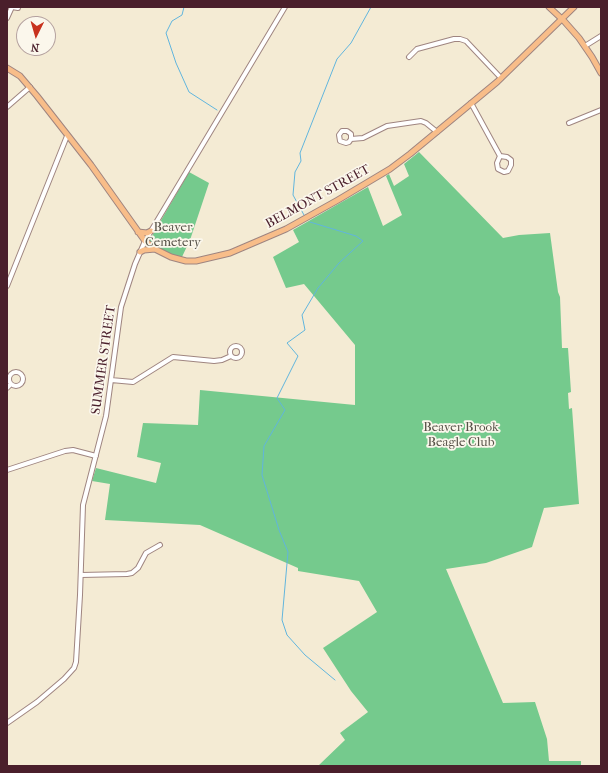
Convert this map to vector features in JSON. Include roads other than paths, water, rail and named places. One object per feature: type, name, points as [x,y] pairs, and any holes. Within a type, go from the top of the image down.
[{"type":"main road","points":[[548,7],[562,19],[585,46],[601,74]]},
{"type":"main road","name":"BELMONT STREET","points":[[7,68],[20,76],[30,88],[91,165],[145,241],[155,249],[176,259],[196,262],[216,257],[253,244],[295,225],[400,162],[501,78],[574,7]]},
{"type":"main road","points":[[138,232],[147,233],[151,231]]},
{"type":"main road","points":[[140,252],[155,249]]},
{"type":"street","points":[[7,18],[12,7],[18,8]]},
{"type":"street","name":"SUMMER STREET","points":[[7,723],[37,702],[64,679],[74,668],[77,655],[81,575],[82,511],[106,416],[123,300],[130,277],[145,241],[285,7]]},
{"type":"street","points":[[585,46],[601,36]]},
{"type":"street","points":[[409,57],[417,49],[454,39],[460,39],[466,42],[501,78]]},
{"type":"street","points":[[7,107],[30,88]]},
{"type":"street","points":[[471,103],[500,156]]},
{"type":"street","points":[[569,123],[601,110]]},
{"type":"street","points":[[351,139],[363,138],[387,126],[421,121],[437,132]]},
{"type":"street","points":[[7,286],[67,136]]},
{"type":"street","points":[[111,380],[133,382],[173,357],[214,361],[222,360],[231,356]]},
{"type":"street","points":[[7,388],[11,384]]},
{"type":"street","points":[[7,470],[65,451],[73,450],[96,456]]},
{"type":"street","points":[[81,575],[132,573],[138,568],[146,553],[160,545]]},
{"type":"waterway","points":[[184,7],[182,15],[172,21],[166,33],[176,63],[189,92],[217,110]]},
{"type":"waterway","points":[[304,215],[293,195],[295,172],[301,161],[300,153],[337,59],[351,43],[371,7]]},
{"type":"waterway","points":[[310,222],[356,236],[363,241],[339,263],[318,288],[302,315],[305,330],[287,343],[298,356],[277,398],[285,410],[264,446],[262,475],[279,530],[288,552],[282,620],[287,635],[305,655],[335,680]]},
{"type":"park label","name":"Beaver Cemetery","points":[[173,236]]},
{"type":"park label","name":"Beaver Brook Beagle Club","points":[[461,436]]}]
